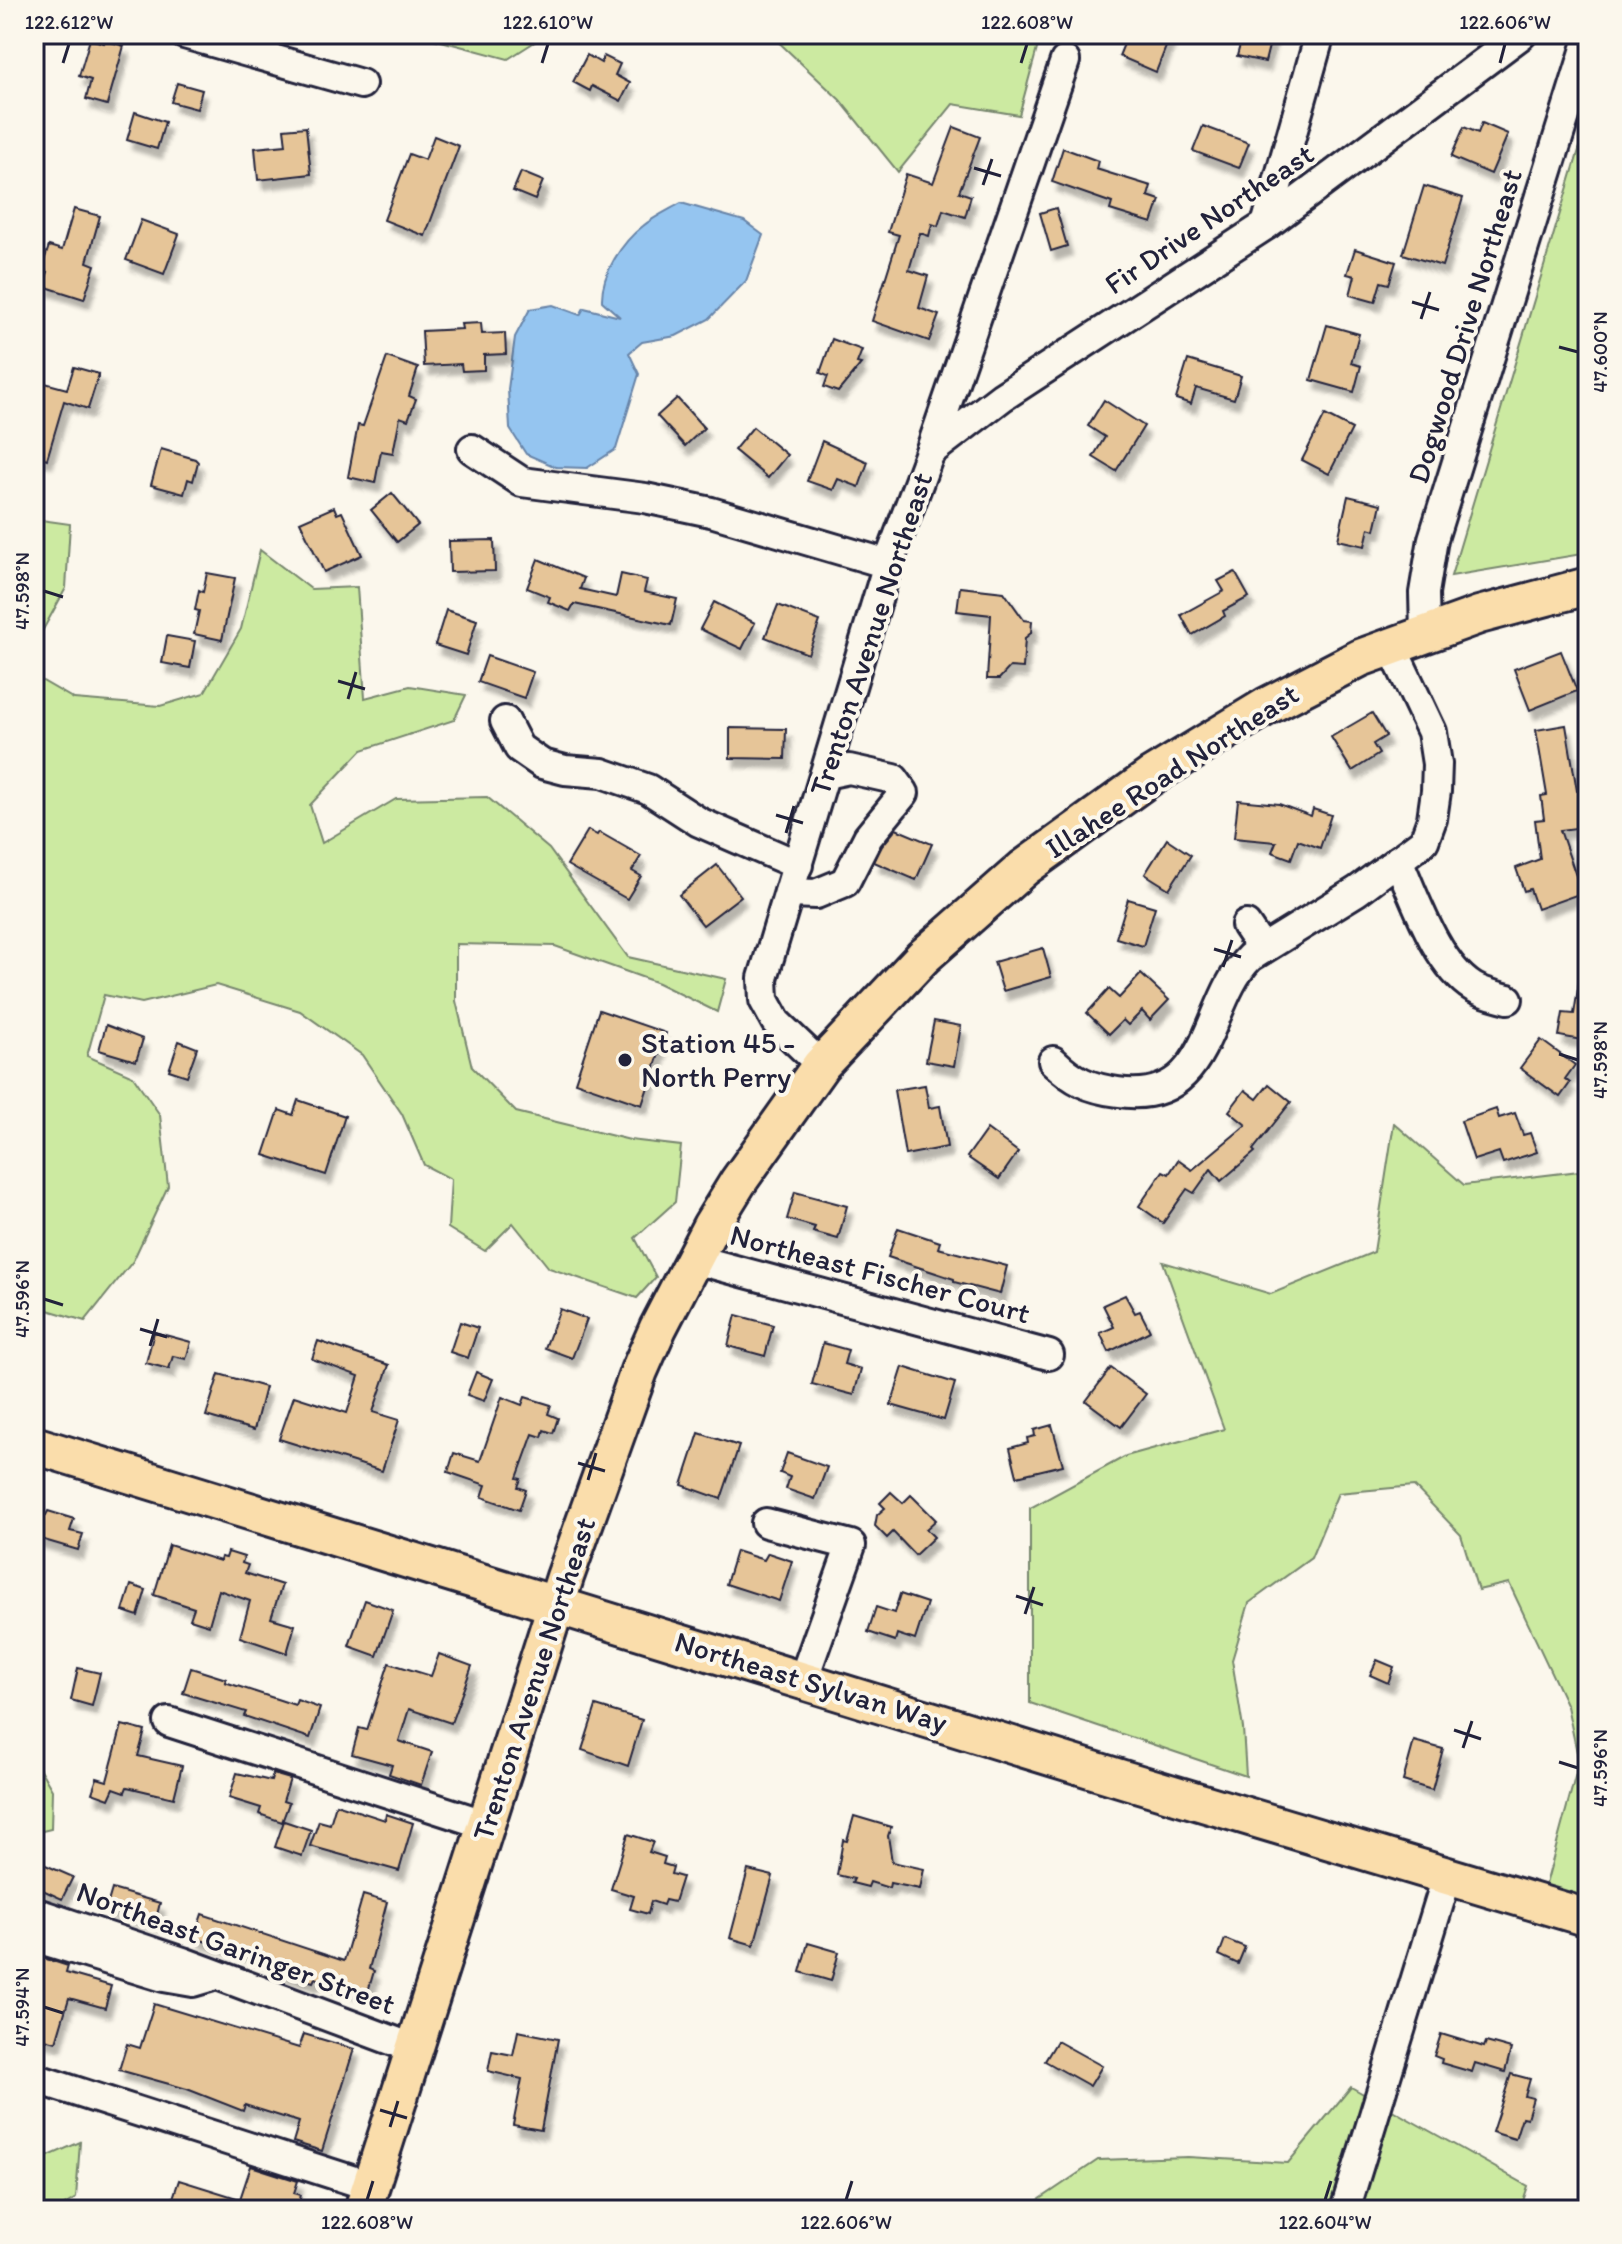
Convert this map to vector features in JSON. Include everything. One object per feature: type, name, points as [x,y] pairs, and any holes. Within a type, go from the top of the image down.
[{"type":"main road","name":"Illahee Road Northeast","points":[[821,1065],[923,957],[1024,868],[1150,777],[1267,706],[1391,645],[1506,607],[1588,586]]},
{"type":"main road","name":"Trenton Avenue Northeast","points":[[367,2198],[557,1604],[630,1394],[658,1328],[738,1182],[821,1065]]},
{"type":"main road","name":"Northeast Sylvan Way","points":[[34,1445],[1588,1918]]},
{"type":"street","points":[[184,34],[361,84]]},
{"type":"street","points":[[1266,225],[1320,34]]},
{"type":"street","name":"Fir Drive Northeast","points":[[930,452],[1002,397],[1266,225],[1522,34]]},
{"type":"street","name":"Dogwood Drive Northeast","points":[[1425,633],[1424,593],[1433,539],[1588,42]]},
{"type":"street","name":"Trenton Avenue Northeast","points":[[821,1065],[776,1022],[764,1000],[763,978],[888,564],[930,452],[1065,61]]},
{"type":"street","points":[[472,449],[522,482],[645,498],[698,509],[888,564]]},
{"type":"street","points":[[1053,1061],[1073,1080],[1102,1090],[1134,1095],[1160,1089],[1184,1074],[1202,1052],[1240,966],[1262,949],[1357,891],[1424,841],[1432,819],[1437,764],[1432,732],[1391,645]]},
{"type":"street","points":[[505,721],[519,748],[542,764],[565,770],[602,773],[648,789],[699,822],[798,865]]},
{"type":"street","points":[[789,893],[816,894],[845,882],[868,837],[904,793],[894,779],[849,769],[825,774]]},
{"type":"street","points":[[1398,860],[1428,928],[1453,969],[1473,988],[1508,999]]},
{"type":"street","points":[[1246,925],[1262,949]]},
{"type":"street","name":"Northeast Fischer Court","points":[[694,1259],[1049,1355]]},
{"type":"street","points":[[766,1523],[851,1545],[803,1680]]},
{"type":"street","points":[[169,1722],[487,1825]]},
{"type":"street","points":[[1345,2210],[1447,1877]]},
{"type":"street","name":"Northeast Garinger Street","points":[[34,1912],[415,2049]]},
{"type":"street","points":[[34,1937],[164,1977],[193,1982],[216,1975]]},
{"type":"street","points":[[34,2078],[367,2198]]},
{"type":"green space","points":[[415,34],[547,34],[508,59]]},
{"type":"green space","points":[[770,34],[1041,34],[1019,115],[953,104],[898,172],[840,100]]},
{"type":"green space","points":[[1588,120],[1588,553],[1451,576]]},
{"type":"green space","points":[[34,519],[70,524],[66,588],[34,646]]},
{"type":"green space","points":[[260,550],[311,589],[357,587],[365,698],[410,686],[466,695],[454,720],[362,750],[310,805],[322,843],[396,799],[487,797],[549,849],[628,957],[726,979],[717,1012],[658,983],[555,946],[456,944],[456,1001],[472,1067],[516,1112],[630,1140],[681,1146],[675,1202],[635,1238],[656,1277],[637,1298],[549,1268],[513,1223],[485,1251],[448,1228],[451,1179],[424,1165],[402,1114],[362,1055],[300,1011],[216,985],[142,1003],[104,995],[87,1056],[133,1076],[160,1115],[168,1186],[133,1261],[85,1321],[44,1309],[44,1284],[34,1253],[34,676],[74,699],[160,706],[204,693],[241,629]]},
{"type":"green space","points":[[1394,1123],[1464,1185],[1588,1170],[1588,1918],[1541,1903],[1579,1762],[1567,1706],[1509,1583],[1478,1590],[1461,1535],[1414,1486],[1338,1493],[1311,1558],[1249,1603],[1232,1660],[1243,1728],[1246,1776],[1030,1703],[1030,1508],[1126,1456],[1224,1429],[1163,1262],[1271,1294],[1374,1252]]},
{"type":"green space","points":[[34,1759],[52,1790],[51,1829],[34,1833]]},
{"type":"green space","points":[[1351,2087],[1528,2186],[1520,2210],[1024,2210],[1098,2160],[1188,2157],[1288,2163]]},
{"type":"green space","points":[[80,2142],[76,2198],[56,2210],[34,2210],[34,2158],[40,2160]]},
{"type":"water","points":[[681,203],[744,221],[763,235],[746,281],[709,319],[676,336],[642,342],[629,353],[639,374],[616,449],[587,468],[556,467],[526,454],[510,429],[508,389],[515,337],[530,309],[553,305],[580,315],[584,308],[620,317],[602,301],[605,280],[614,259],[643,226]]},
{"type":"building","points":[[1128,34],[1171,34],[1156,72],[1119,56]]},
{"type":"building","points":[[1243,34],[1272,34],[1265,62],[1237,56]]},
{"type":"building","points":[[90,39],[124,46],[107,105],[86,99],[91,80],[79,76]]},
{"type":"building","points":[[587,55],[601,63],[604,56],[620,64],[615,75],[630,83],[621,101],[592,86],[590,91],[573,82]]},
{"type":"building","points":[[177,83],[202,90],[197,109],[171,102]]},
{"type":"building","points":[[135,112],[165,122],[157,149],[127,140]]},
{"type":"building","points":[[1482,123],[1508,134],[1491,174],[1451,157],[1464,127],[1478,133]]},
{"type":"building","points":[[1203,126],[1249,143],[1239,168],[1193,151]]},
{"type":"building","points":[[306,127],[311,174],[258,180],[255,148],[286,145],[284,129]]},
{"type":"building","points":[[954,127],[980,137],[959,192],[971,196],[965,217],[943,210],[938,226],[932,224],[929,236],[920,233],[909,270],[928,276],[919,308],[939,315],[929,341],[872,321],[899,235],[888,232],[906,174],[933,183]]},
{"type":"building","points":[[434,136],[459,146],[425,236],[384,220],[409,154],[425,160]]},
{"type":"building","points":[[1063,148],[1098,161],[1096,169],[1151,186],[1148,196],[1160,200],[1152,223],[1110,210],[1112,203],[1052,182]]},
{"type":"building","points":[[521,172],[543,181],[535,200],[513,191]]},
{"type":"building","points":[[1424,186],[1463,198],[1442,266],[1403,254]]},
{"type":"building","points":[[1056,208],[1067,246],[1051,251],[1040,213]]},
{"type":"building","points":[[74,209],[100,216],[87,262],[95,265],[84,299],[43,286],[48,272],[41,270],[49,246],[62,250]]},
{"type":"building","points":[[141,220],[179,234],[164,274],[126,260]]},
{"type":"building","points":[[1355,249],[1396,262],[1389,284],[1381,282],[1375,302],[1350,295],[1355,276],[1347,274]]},
{"type":"building","points":[[481,323],[482,334],[505,333],[506,354],[484,355],[484,370],[462,371],[461,364],[424,366],[422,331],[462,329],[461,324]]},
{"type":"building","points":[[1327,325],[1359,334],[1351,363],[1361,366],[1354,392],[1311,380]]},
{"type":"building","points":[[832,339],[862,350],[857,363],[861,364],[838,392],[824,387],[828,376],[820,373]]},
{"type":"building","points":[[387,357],[418,368],[409,396],[416,399],[408,420],[400,417],[393,453],[381,451],[375,483],[348,477],[358,425],[363,426]]},
{"type":"building","points":[[1188,360],[1241,376],[1234,399],[1196,388],[1191,404],[1176,399]]},
{"type":"building","points":[[74,367],[99,374],[88,409],[64,401],[47,459],[34,455],[34,380],[67,389]]},
{"type":"building","points":[[677,398],[704,428],[685,446],[657,416]]},
{"type":"building","points":[[1104,400],[1144,426],[1116,471],[1093,457],[1105,437],[1088,426]]},
{"type":"building","points":[[1325,415],[1352,429],[1329,474],[1302,460]]},
{"type":"building","points":[[753,427],[787,455],[768,478],[734,450]]},
{"type":"building","points":[[822,441],[868,462],[859,487],[838,479],[833,490],[807,481]]},
{"type":"building","points":[[161,449],[198,462],[193,481],[188,479],[184,494],[151,485]]},
{"type":"building","points":[[392,493],[418,525],[397,542],[371,510]]},
{"type":"building","points":[[1348,496],[1381,504],[1375,530],[1369,528],[1365,546],[1338,540]]},
{"type":"building","points":[[334,507],[337,514],[342,512],[362,555],[324,572],[300,522]]},
{"type":"building","points":[[494,540],[495,571],[450,572],[449,541]]},
{"type":"building","points":[[538,559],[584,578],[580,589],[616,597],[621,574],[647,580],[644,592],[677,599],[671,625],[574,604],[570,611],[548,602],[550,597],[527,588]]},
{"type":"building","points":[[1235,572],[1249,597],[1223,611],[1225,616],[1192,635],[1181,615],[1224,591],[1218,581]]},
{"type":"building","points":[[207,573],[235,578],[222,640],[194,634],[199,590],[203,592]]},
{"type":"building","points":[[960,587],[1004,592],[1024,620],[1032,621],[1031,633],[1025,638],[1023,668],[1010,667],[999,679],[987,679],[991,615],[957,611]]},
{"type":"building","points":[[714,602],[755,623],[742,649],[700,629]]},
{"type":"building","points":[[778,605],[820,621],[808,654],[765,637]]},
{"type":"building","points":[[446,610],[477,620],[466,655],[435,645]]},
{"type":"building","points":[[167,636],[195,641],[190,668],[162,663]]},
{"type":"building","points":[[1561,651],[1577,691],[1530,710],[1514,669]]},
{"type":"building","points":[[487,656],[533,672],[524,698],[478,682]]},
{"type":"building","points":[[1372,713],[1386,736],[1373,744],[1379,754],[1352,771],[1331,737]]},
{"type":"building","points":[[1566,725],[1577,791],[1586,790],[1588,816],[1582,816],[1584,827],[1560,830],[1582,893],[1537,909],[1530,889],[1524,891],[1516,868],[1540,859],[1535,820],[1544,819],[1541,796],[1547,795],[1536,730]]},
{"type":"building","points":[[730,728],[786,729],[785,759],[730,758]]},
{"type":"building","points":[[1238,800],[1279,804],[1311,816],[1313,809],[1331,815],[1320,848],[1298,840],[1291,859],[1272,852],[1276,842],[1234,838]]},
{"type":"building","points":[[896,829],[932,844],[916,880],[874,862]]},
{"type":"building","points":[[588,830],[597,835],[599,832],[641,856],[632,871],[641,876],[627,899],[567,865]]},
{"type":"building","points":[[1167,839],[1191,855],[1169,889],[1145,874]]},
{"type":"building","points":[[717,865],[741,896],[703,925],[679,895]]},
{"type":"building","points":[[1128,899],[1155,907],[1143,946],[1116,938]]},
{"type":"building","points":[[1043,948],[1051,977],[1003,991],[994,962]]},
{"type":"building","points":[[1141,974],[1169,1000],[1150,1020],[1142,1011],[1128,1025],[1123,1020],[1109,1034],[1087,1013],[1109,989],[1119,998]]},
{"type":"building","points":[[1579,982],[1588,983],[1588,1041],[1559,1036],[1563,1013],[1574,1014]]},
{"type":"building","points":[[599,1010],[666,1033],[642,1105],[575,1082]]},
{"type":"building","points":[[934,1021],[961,1026],[954,1066],[926,1061]]},
{"type":"building","points":[[106,1025],[143,1039],[136,1061],[99,1050]]},
{"type":"building","points":[[1541,1040],[1575,1065],[1565,1079],[1570,1083],[1560,1097],[1520,1068]]},
{"type":"building","points":[[179,1041],[197,1048],[187,1076],[169,1070]]},
{"type":"building","points":[[1269,1084],[1291,1102],[1253,1150],[1255,1152],[1221,1181],[1211,1169],[1194,1193],[1187,1189],[1163,1223],[1139,1206],[1163,1171],[1169,1174],[1178,1160],[1192,1170],[1246,1125],[1229,1111],[1245,1090],[1257,1099]]},
{"type":"building","points":[[925,1085],[929,1108],[940,1106],[947,1147],[905,1155],[894,1090]]},
{"type":"building","points":[[298,1100],[345,1116],[326,1175],[264,1155],[279,1110],[293,1115]]},
{"type":"building","points":[[1496,1109],[1499,1118],[1515,1113],[1523,1135],[1530,1133],[1537,1152],[1503,1163],[1499,1152],[1474,1160],[1461,1121]]},
{"type":"building","points":[[987,1129],[1018,1152],[999,1179],[967,1157]]},
{"type":"building","points":[[795,1192],[847,1206],[838,1239],[813,1232],[815,1227],[787,1219]]},
{"type":"building","points":[[898,1228],[940,1242],[938,1248],[1007,1266],[1000,1294],[954,1282],[954,1279],[888,1257]]},
{"type":"building","points":[[1125,1295],[1135,1313],[1140,1311],[1150,1331],[1109,1352],[1100,1333],[1114,1327],[1103,1305]]},
{"type":"building","points":[[560,1309],[587,1319],[572,1358],[545,1348]]},
{"type":"building","points":[[736,1315],[773,1325],[765,1356],[728,1346]]},
{"type":"building","points":[[460,1322],[478,1328],[468,1358],[450,1352]]},
{"type":"building","points":[[154,1332],[191,1342],[186,1359],[173,1356],[169,1369],[146,1363]]},
{"type":"building","points":[[318,1341],[389,1365],[373,1412],[399,1420],[382,1471],[279,1439],[294,1396],[347,1413],[359,1376],[312,1359]]},
{"type":"building","points":[[823,1343],[848,1350],[844,1364],[861,1369],[854,1395],[812,1384]]},
{"type":"building","points":[[903,1367],[955,1383],[944,1420],[891,1405]]},
{"type":"building","points":[[1111,1368],[1146,1394],[1121,1427],[1086,1401]]},
{"type":"building","points":[[476,1372],[493,1379],[484,1401],[467,1395]]},
{"type":"building","points":[[219,1374],[265,1387],[254,1430],[206,1416]]},
{"type":"building","points":[[502,1397],[522,1405],[525,1397],[551,1405],[548,1414],[558,1418],[553,1433],[544,1430],[542,1437],[533,1434],[517,1478],[521,1479],[518,1487],[526,1490],[519,1510],[482,1497],[486,1485],[448,1472],[454,1453],[480,1461]]},
{"type":"building","points":[[1052,1425],[1063,1465],[1017,1476],[1010,1448],[1028,1443],[1027,1438],[1035,1436],[1034,1430]]},
{"type":"building","points":[[699,1433],[739,1446],[721,1499],[682,1485]]},
{"type":"building","points":[[787,1453],[827,1467],[815,1499],[786,1489],[790,1477],[780,1473]]},
{"type":"building","points":[[891,1492],[903,1503],[911,1495],[936,1520],[926,1529],[934,1537],[915,1555],[893,1532],[887,1538],[875,1526],[877,1515],[885,1508],[880,1503]]},
{"type":"building","points":[[48,1511],[74,1519],[70,1531],[83,1534],[78,1550],[34,1537],[38,1513],[46,1515]]},
{"type":"building","points":[[169,1545],[220,1561],[221,1557],[226,1558],[228,1552],[244,1557],[242,1563],[248,1565],[245,1573],[282,1585],[271,1618],[295,1625],[287,1653],[240,1637],[250,1601],[219,1590],[209,1625],[190,1619],[194,1608],[154,1595]]},
{"type":"building","points":[[736,1551],[764,1560],[768,1553],[792,1561],[779,1601],[726,1584]]},
{"type":"building","points":[[131,1585],[146,1590],[138,1616],[123,1611]]},
{"type":"building","points":[[900,1594],[927,1603],[915,1640],[897,1634],[895,1641],[868,1632],[876,1607],[894,1613]]},
{"type":"building","points":[[365,1600],[393,1610],[377,1656],[349,1646]]},
{"type":"building","points":[[439,1654],[472,1666],[451,1723],[409,1709],[399,1741],[432,1752],[421,1785],[389,1774],[392,1765],[352,1754],[359,1728],[367,1730],[389,1663],[431,1676]]},
{"type":"building","points":[[1377,1660],[1394,1667],[1388,1683],[1370,1675]]},
{"type":"building","points":[[78,1668],[100,1673],[92,1706],[71,1700]]},
{"type":"building","points":[[191,1668],[295,1705],[297,1700],[320,1708],[310,1738],[244,1716],[246,1712],[183,1693]]},
{"type":"building","points":[[596,1706],[642,1720],[628,1766],[582,1750]]},
{"type":"building","points":[[122,1725],[145,1731],[138,1756],[182,1766],[174,1798],[127,1787],[125,1792],[114,1788],[109,1799],[92,1793],[97,1778],[107,1781]]},
{"type":"building","points":[[1414,1741],[1443,1749],[1432,1790],[1403,1781]]},
{"type":"building","points":[[237,1773],[271,1781],[273,1774],[290,1779],[283,1801],[289,1803],[282,1822],[259,1814],[261,1808],[229,1798]]},
{"type":"building","points":[[336,1804],[385,1820],[386,1814],[413,1823],[399,1871],[310,1846],[319,1821],[330,1824]]},
{"type":"building","points":[[854,1816],[891,1827],[888,1836],[892,1862],[924,1869],[920,1889],[890,1883],[889,1888],[870,1882],[868,1887],[852,1883],[854,1879],[837,1875],[843,1840],[847,1841]]},
{"type":"building","points":[[284,1821],[311,1830],[302,1856],[275,1847]]},
{"type":"building","points":[[628,1834],[653,1842],[649,1852],[665,1857],[663,1864],[673,1867],[671,1874],[682,1877],[674,1902],[665,1900],[663,1905],[651,1901],[648,1914],[630,1909],[634,1896],[611,1889]]},
{"type":"building","points":[[34,1860],[73,1877],[62,1899],[34,1886]]},
{"type":"building","points":[[748,1870],[773,1876],[754,1945],[730,1938]]},
{"type":"building","points":[[112,1889],[160,1903],[155,1923],[106,1909]]},
{"type":"building","points":[[363,1895],[387,1902],[369,1969],[374,1971],[367,1995],[315,1978],[313,1982],[281,1972],[283,1965],[194,1938],[202,1914],[344,1961]]},
{"type":"building","points":[[1225,1939],[1245,1947],[1238,1964],[1219,1955]]},
{"type":"building","points":[[808,1943],[839,1952],[831,1981],[800,1972]]},
{"type":"building","points":[[34,1955],[68,1966],[66,1973],[111,1986],[105,2008],[69,1998],[56,2042],[34,2036]]},
{"type":"building","points":[[154,2004],[299,2048],[304,2034],[354,2049],[322,2151],[293,2142],[299,2122],[245,2105],[243,2111],[187,2089],[119,2070],[127,2044],[140,2048]]},
{"type":"building","points":[[518,2031],[558,2039],[541,2130],[513,2125],[522,2079],[488,2071],[492,2051],[513,2055]]},
{"type":"building","points":[[1441,2034],[1484,2047],[1486,2042],[1511,2049],[1505,2072],[1475,2063],[1472,2072],[1441,2063],[1442,2059],[1434,2056]]},
{"type":"building","points":[[1057,2041],[1102,2066],[1090,2086],[1045,2061]]},
{"type":"building","points":[[1511,2074],[1530,2079],[1525,2096],[1533,2098],[1527,2118],[1522,2117],[1515,2139],[1492,2132]]},
{"type":"building","points":[[251,2166],[298,2181],[294,2193],[301,2195],[297,2210],[169,2210],[179,2180],[240,2199]]},
{"type":"place","name":"Station 45 - North Perry","points":[[625,1060]]}]
